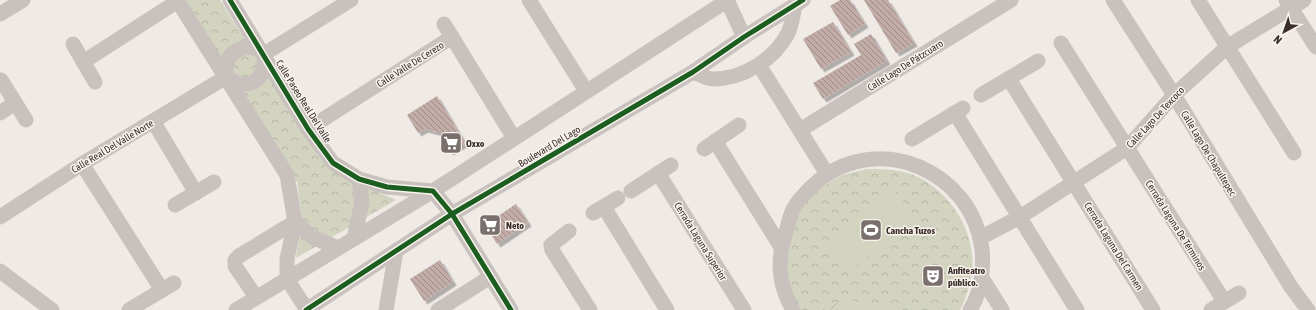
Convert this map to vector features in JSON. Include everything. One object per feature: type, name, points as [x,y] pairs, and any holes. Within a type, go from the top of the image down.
[{"type":"street","points":[[0,14],[23,0]]},
{"type":"street","name":"Calle Paseo Real Del Valle","points":[[230,0],[308,129],[333,163],[359,179],[388,187],[433,191]]},
{"type":"street","points":[[264,54],[351,0]]},
{"type":"street","points":[[529,0],[586,91]]},
{"type":"street","points":[[236,310],[433,191],[727,0],[744,37]]},
{"type":"street","name":"Calle Lago De Pátzcuaro","points":[[800,130],[1011,0]]},
{"type":"street","name":"Calle Lago De Chapultepec","points":[[1113,0],[1174,95],[1291,287],[1308,310]]},
{"type":"street","points":[[1198,0],[1294,153]]},
{"type":"street","points":[[84,62],[177,1],[287,175],[295,222],[287,259],[287,279],[307,310]]},
{"type":"street","points":[[693,72],[712,79],[731,77],[759,65],[774,55],[788,34],[799,2]]},
{"type":"street","name":"Boulevard Del Lago","points":[[307,310],[452,214],[693,72],[799,2]]},
{"type":"street","points":[[1294,2],[1316,47]]},
{"type":"street","name":"Calle Lago De Texcoco","points":[[980,238],[1020,217],[1127,148],[1174,95],[1227,47],[1294,2]]},
{"type":"street","points":[[444,24],[452,38]]},
{"type":"street","name":"Calle Valle De Cerezo","points":[[308,129],[452,38],[514,138]]},
{"type":"street","name":"Cerrada Laguna De Términos","points":[[1061,43],[1224,301]]},
{"type":"street","points":[[73,44],[94,82]]},
{"type":"street","points":[[248,47],[257,49],[264,54],[265,67],[259,78],[248,84],[236,84],[226,77],[225,68],[227,60],[232,53],[240,48],[248,47]]},
{"type":"street","points":[[981,96],[1038,61]]},
{"type":"street","points":[[759,65],[827,174]]},
{"type":"street","name":"Calle Real Del Valle Norte","points":[[0,217],[82,164],[226,77]]},
{"type":"street","name":"Cerrada Laguna Del Carmen","points":[[1009,79],[1154,310]]},
{"type":"street","points":[[1,80],[26,120]]},
{"type":"street","points":[[0,113],[15,103]]},
{"type":"street","points":[[912,139],[959,111],[1020,217],[1077,310]]},
{"type":"street","points":[[153,121],[196,193]]},
{"type":"street","points":[[739,125],[709,145],[781,247]]},
{"type":"street","points":[[793,310],[788,302],[781,279],[781,247],[793,209],[808,190],[827,174],[848,164],[872,159],[896,160],[920,167],[941,178],[959,195],[972,215],[980,238],[983,258],[982,278],[970,310]]},
{"type":"street","points":[[82,164],[168,287],[129,310]]},
{"type":"street","name":"Cerrada Laguna Superior","points":[[667,310],[599,210],[665,169],[744,310]]},
{"type":"street","points":[[354,238],[362,203],[359,179]]},
{"type":"street","points":[[175,205],[214,182]]},
{"type":"street","points":[[433,191],[452,214],[511,310]]},
{"type":"street","points":[[295,222],[312,237],[338,248]]},
{"type":"street","points":[[256,297],[235,266],[235,260],[239,256],[295,222]]},
{"type":"street","points":[[569,231],[551,245],[552,250],[590,310]]},
{"type":"street","points":[[386,310],[396,251]]},
{"type":"street","points":[[0,271],[52,310]]},
{"type":"street","points":[[438,310],[490,276]]},
{"type":"street","points":[[982,278],[1002,310]]},
{"type":"street","points":[[1211,310],[1239,293]]},
{"type":"green space","points":[[184,0],[220,0],[321,160],[345,178],[396,200],[296,258],[302,221],[297,182]]},
{"type":"green space","points":[[867,169],[887,169],[912,174],[933,186],[946,198],[956,211],[965,226],[970,242],[972,259],[971,276],[960,310],[798,310],[786,280],[790,229],[802,206],[820,188],[842,175]]},
{"type":"green space","name":"Cancha Tuzos","points":[[893,189],[915,217],[849,272],[826,244]]},
{"type":"green space","points":[[845,299],[890,309],[890,310],[843,310]]},
{"type":"green space","points":[[841,300],[839,310],[823,310]]},
{"type":"building","points":[[840,0],[850,0],[865,24],[848,35],[830,6]]},
{"type":"building","points":[[864,0],[888,0],[914,43],[896,53]]},
{"type":"building","points":[[833,22],[851,52],[821,69],[803,39]]},
{"type":"building","points":[[871,34],[887,61],[823,99],[813,83],[861,55],[854,44]]},
{"type":"building","points":[[437,96],[465,143],[450,152],[439,133],[425,129],[418,133],[407,115]]},
{"type":"building","points":[[516,204],[528,223],[497,244],[485,225]]},
{"type":"building","points":[[440,260],[453,282],[424,301],[410,279]]},
{"type":"cycle path","points":[[230,0],[308,129],[333,163],[359,179],[387,187],[433,191],[452,214],[511,310]]},
{"type":"cycle path","points":[[306,310],[452,214],[693,72],[744,37],[803,0]]},
{"type":"place","name":"Oxxo","points":[[451,143]]},
{"type":"place","name":"Neto","points":[[490,225]]},
{"type":"place","name":"Cancha Tuzos","points":[[871,230]]},
{"type":"place","name":"Anfiteatro público.","points":[[933,276]]}]
